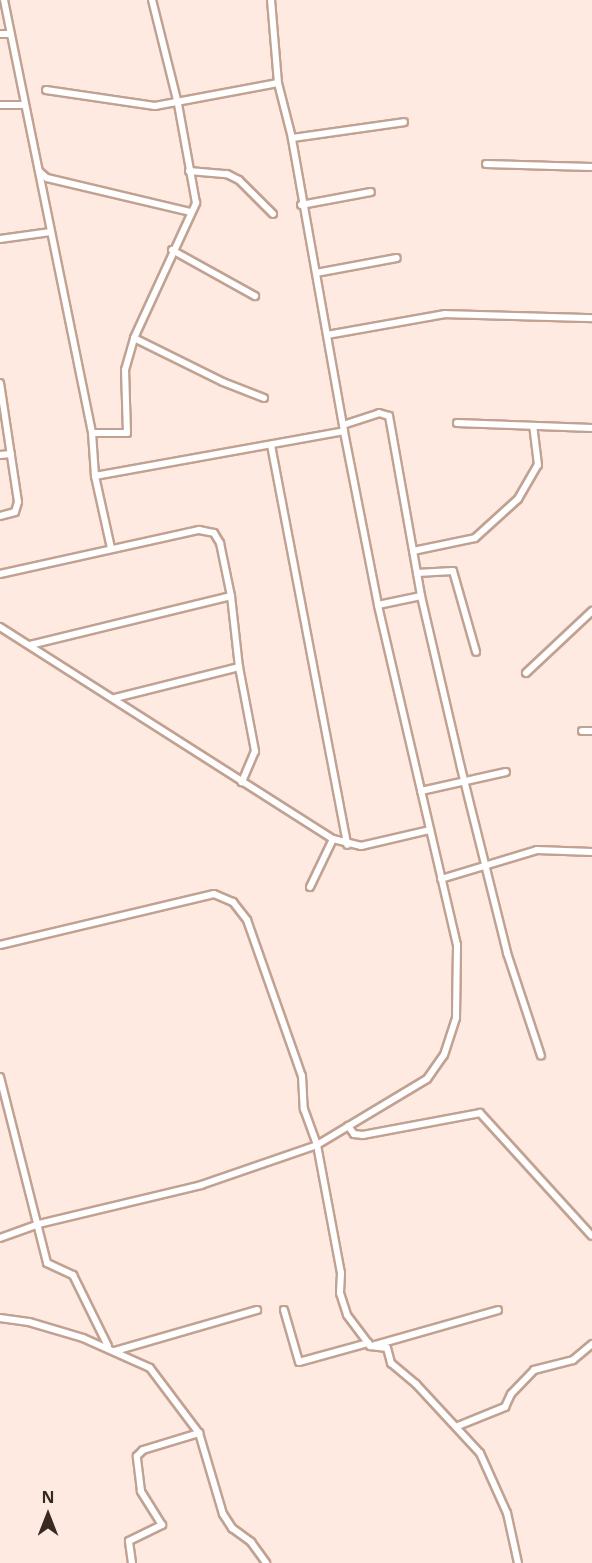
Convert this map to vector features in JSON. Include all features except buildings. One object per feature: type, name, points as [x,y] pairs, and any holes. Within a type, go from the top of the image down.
[{"type":"street","points":[[4,0],[92,432],[95,476],[111,548]]},
{"type":"street","points":[[92,432],[127,432],[125,370],[134,338],[172,250],[196,203],[178,104],[152,0]]},
{"type":"street","points":[[0,1238],[39,1224],[201,1185],[317,1145],[427,1079],[444,1055],[456,1018],[457,945],[378,605],[343,428],[316,273],[301,205],[292,138],[278,83],[270,0]]},
{"type":"street","points":[[0,34],[10,34]]},
{"type":"street","points":[[46,90],[136,105],[178,104],[278,83]]},
{"type":"street","points":[[0,105],[25,105]]},
{"type":"street","points":[[292,138],[404,122]]},
{"type":"street","points":[[486,164],[592,167]]},
{"type":"street","points":[[189,171],[212,171],[233,177],[273,214]]},
{"type":"street","points":[[40,172],[47,178],[191,212]]},
{"type":"street","points":[[301,205],[371,192]]},
{"type":"street","points":[[0,239],[51,232]]},
{"type":"street","points":[[172,250],[255,296]]},
{"type":"street","points":[[316,273],[397,258]]},
{"type":"street","points":[[327,334],[445,314],[592,318]]},
{"type":"street","points":[[134,338],[223,382],[264,398]]},
{"type":"street","points":[[0,386],[18,508],[0,516]]},
{"type":"street","points":[[95,476],[271,445],[343,428],[379,413],[389,416],[417,573],[464,781],[487,863],[507,953],[541,1056]]},
{"type":"street","points":[[457,423],[592,428]]},
{"type":"street","points":[[413,551],[475,538],[518,499],[538,465],[533,426]]},
{"type":"street","points":[[271,445],[347,845]]},
{"type":"street","points":[[0,455],[11,454]]},
{"type":"street","points":[[0,574],[111,548],[208,529],[220,543],[231,596],[239,667],[255,751],[242,782]]},
{"type":"street","points":[[417,573],[453,571],[476,652]]},
{"type":"street","points":[[30,645],[231,596]]},
{"type":"street","points":[[378,605],[422,596]]},
{"type":"street","points":[[526,673],[592,611]]},
{"type":"street","points":[[0,627],[116,698],[333,839],[347,845],[372,845],[430,830]]},
{"type":"street","points":[[116,698],[239,667]]},
{"type":"street","points":[[582,731],[592,731]]},
{"type":"street","points":[[421,791],[506,772]]},
{"type":"street","points":[[310,887],[333,839]]},
{"type":"street","points":[[441,879],[487,863],[537,850],[592,852]]},
{"type":"street","points":[[0,945],[214,894],[225,896],[247,921],[302,1076],[304,1109],[317,1145],[340,1273],[340,1293],[347,1315],[369,1345],[387,1348],[391,1363],[458,1426],[491,1473],[507,1513],[518,1563]]},
{"type":"street","points":[[0,1077],[47,1263],[73,1275],[109,1347]]},
{"type":"street","points":[[348,1126],[354,1134],[363,1135],[480,1113],[592,1236]]},
{"type":"street","points":[[115,1351],[257,1310]]},
{"type":"street","points":[[284,1310],[299,1362],[498,1310]]},
{"type":"street","points":[[0,1318],[29,1322],[109,1347],[154,1372],[199,1433],[223,1514],[234,1529],[251,1542],[266,1563]]},
{"type":"street","points":[[458,1426],[505,1407],[511,1394],[534,1370],[573,1360],[592,1344]]},
{"type":"street","points":[[132,1563],[129,1541],[162,1525],[141,1491],[137,1456],[143,1450],[199,1433]]}]
